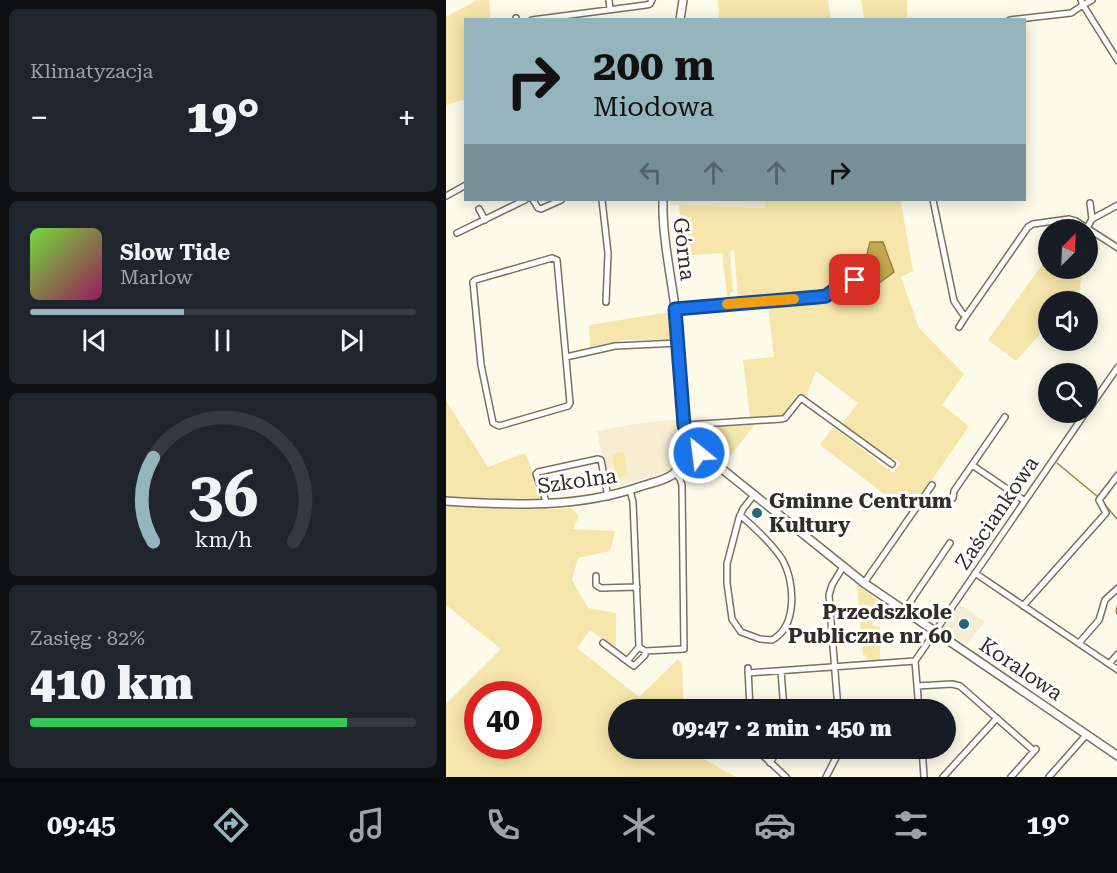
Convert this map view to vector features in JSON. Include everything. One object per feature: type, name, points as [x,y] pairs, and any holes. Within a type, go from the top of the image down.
[{"type":"street","points":[[609,0],[610,10]]},
{"type":"street","points":[[548,18],[647,5],[652,0]]},
{"type":"street","points":[[680,18],[683,0]]},
{"type":"street","points":[[1026,18],[1071,13],[1082,2],[1091,0]]},
{"type":"street","points":[[1082,2],[1118,61]]},
{"type":"street","points":[[446,196],[464,186]]},
{"type":"street","points":[[457,233],[523,201]]},
{"type":"street","points":[[534,201],[541,209],[559,201]]},
{"type":"street","points":[[602,201],[608,253],[606,302]]},
{"type":"street","name":"Górna","points":[[663,201],[679,343],[684,425],[691,444]]},
{"type":"street","points":[[934,201],[954,301],[966,316]]},
{"type":"street","points":[[1090,203],[1092,219],[1118,205]]},
{"type":"street","points":[[479,209],[485,220]]},
{"type":"street","points":[[959,327],[1028,227],[1038,223]]},
{"type":"street","points":[[1098,236],[1118,248]]},
{"type":"street","points":[[547,259],[557,260],[566,357],[570,403],[568,406],[499,426],[493,423],[481,365],[473,282],[547,259]]},
{"type":"street","points":[[675,309],[826,296],[849,279],[860,282]]},
{"type":"street","points":[[566,357],[623,345],[679,343]]},
{"type":"street","name":"Zaściankowa","points":[[1098,395],[1118,367]]},
{"type":"street","points":[[684,425],[782,419],[801,398],[892,464]]},
{"type":"street","points":[[953,498],[954,490],[1005,417]]},
{"type":"street","name":"Zaściankowa","points":[[914,661],[1079,423]]},
{"type":"street","points":[[627,661],[642,649],[684,649],[682,485],[675,473],[684,452],[691,444]]},
{"type":"street","name":"Koralowa","points":[[691,444],[864,583],[1115,751]]},
{"type":"street","points":[[547,504],[536,474],[538,472],[598,459],[601,460],[608,497]]},
{"type":"street","points":[[972,465],[1025,501]]},
{"type":"street","name":"Szkolna","points":[[446,501],[547,504],[584,501],[608,497],[665,479],[675,473]]},
{"type":"street","points":[[1023,606],[1106,513],[1099,500],[1118,475]]},
{"type":"street","points":[[864,583],[932,485]]},
{"type":"street","points":[[603,643],[634,666],[637,666],[645,654],[642,649],[633,502],[630,490]]},
{"type":"street","points":[[740,515],[780,556],[788,576],[790,596],[788,621],[782,632],[772,640],[744,633],[733,623],[727,583],[727,564],[740,515],[753,496]]},
{"type":"street","points":[[738,524],[747,522]]},
{"type":"street","points":[[904,610],[950,543]]},
{"type":"street","points":[[837,699],[829,595],[843,567]]},
{"type":"street","points":[[975,573],[1118,670]]},
{"type":"street","points":[[596,576],[596,585],[601,588],[637,587]]},
{"type":"street","points":[[1079,644],[1100,620],[1105,600],[1118,588]]},
{"type":"street","points":[[1109,664],[1118,654]]},
{"type":"street","points":[[749,699],[748,671],[781,671],[914,661],[918,699]]},
{"type":"street","points":[[781,671],[783,699]]},
{"type":"street","points":[[917,686],[957,685],[1036,750],[1011,777]]},
{"type":"street","points":[[943,777],[997,718]]},
{"type":"street","points":[[1049,777],[1087,734]]},
{"type":"street","points":[[766,759],[786,777]]},
{"type":"street","points":[[770,763],[772,759]]},
{"type":"street","points":[[826,777],[835,759]]},
{"type":"street","points":[[923,759],[924,777]]},
{"type":"shaded area","points":[[477,0],[489,0],[491,18],[464,18],[464,101],[446,105],[446,17]]},
{"type":"shaded area","points":[[718,0],[828,0],[831,18],[719,18]]},
{"type":"shaded area","points":[[861,0],[907,0],[907,18],[864,18]]},
{"type":"shaded area","points":[[670,201],[765,201],[765,208],[670,205]]},
{"type":"shaded area","points":[[765,201],[906,201],[901,202],[913,271],[901,277],[919,328],[964,374],[942,405],[969,426],[909,513],[820,445],[833,427],[893,473],[901,463],[894,458],[888,459],[842,424],[858,403],[816,371],[806,396],[799,392],[782,416],[750,417],[743,360],[774,357],[768,305],[769,295],[738,297],[734,251],[730,252],[733,292],[730,293],[730,297],[727,296],[722,253],[680,258],[684,254],[679,205],[765,208]]},
{"type":"shaded area","points":[[870,242],[883,242],[894,272],[879,283],[862,274]]},
{"type":"shaded area","points":[[1038,270],[1038,279],[1081,279],[1081,288],[1078,291],[1038,291],[1038,336],[1016,361],[988,340]]},
{"type":"shaded area","points":[[670,312],[673,340],[624,340],[590,347],[589,325]]},
{"type":"shaded area","points":[[446,401],[488,467],[525,453],[548,509],[571,508],[579,516],[573,529],[615,531],[610,551],[578,558],[572,580],[588,608],[616,613],[616,649],[590,630],[577,648],[639,697],[678,659],[682,665],[684,699],[608,699],[608,759],[704,759],[736,777],[446,777],[446,704],[464,686],[464,759],[542,759],[542,681],[469,681],[501,649],[446,605]]},
{"type":"shaded area","points":[[679,419],[680,448],[676,463],[670,471],[608,489],[597,431]]},
{"type":"shaded area","points":[[756,423],[724,464],[703,445],[710,439],[704,426]]},
{"type":"shaded area","points":[[624,452],[628,476],[616,478],[612,454]]},
{"type":"shaded area","points":[[857,584],[887,608],[883,617],[872,618],[873,626],[880,627],[880,660],[867,660],[866,655],[863,656]]},
{"type":"shaded area","name":"Przedszkole Publiczne nr 60","points":[[960,604],[985,622],[966,645],[944,628]]},
{"type":"waterway","points":[[1057,463],[1098,497]]},
{"type":"waterway","points":[[1105,505],[1118,520]]},
{"type":"waterway","points":[[1118,604],[1116,611],[1118,616]]},
{"type":"slow traffic","points":[[727,304],[794,299]]},
{"type":"place","name":"Gminne Centrum Kultury","points":[[757,513]]},
{"type":"place","name":"Przedszkole Publiczne nr 60","points":[[964,624]]},
{"type":"route","points":[[699,453],[691,444],[684,425],[675,309],[826,296],[849,279],[855,280]]}]
